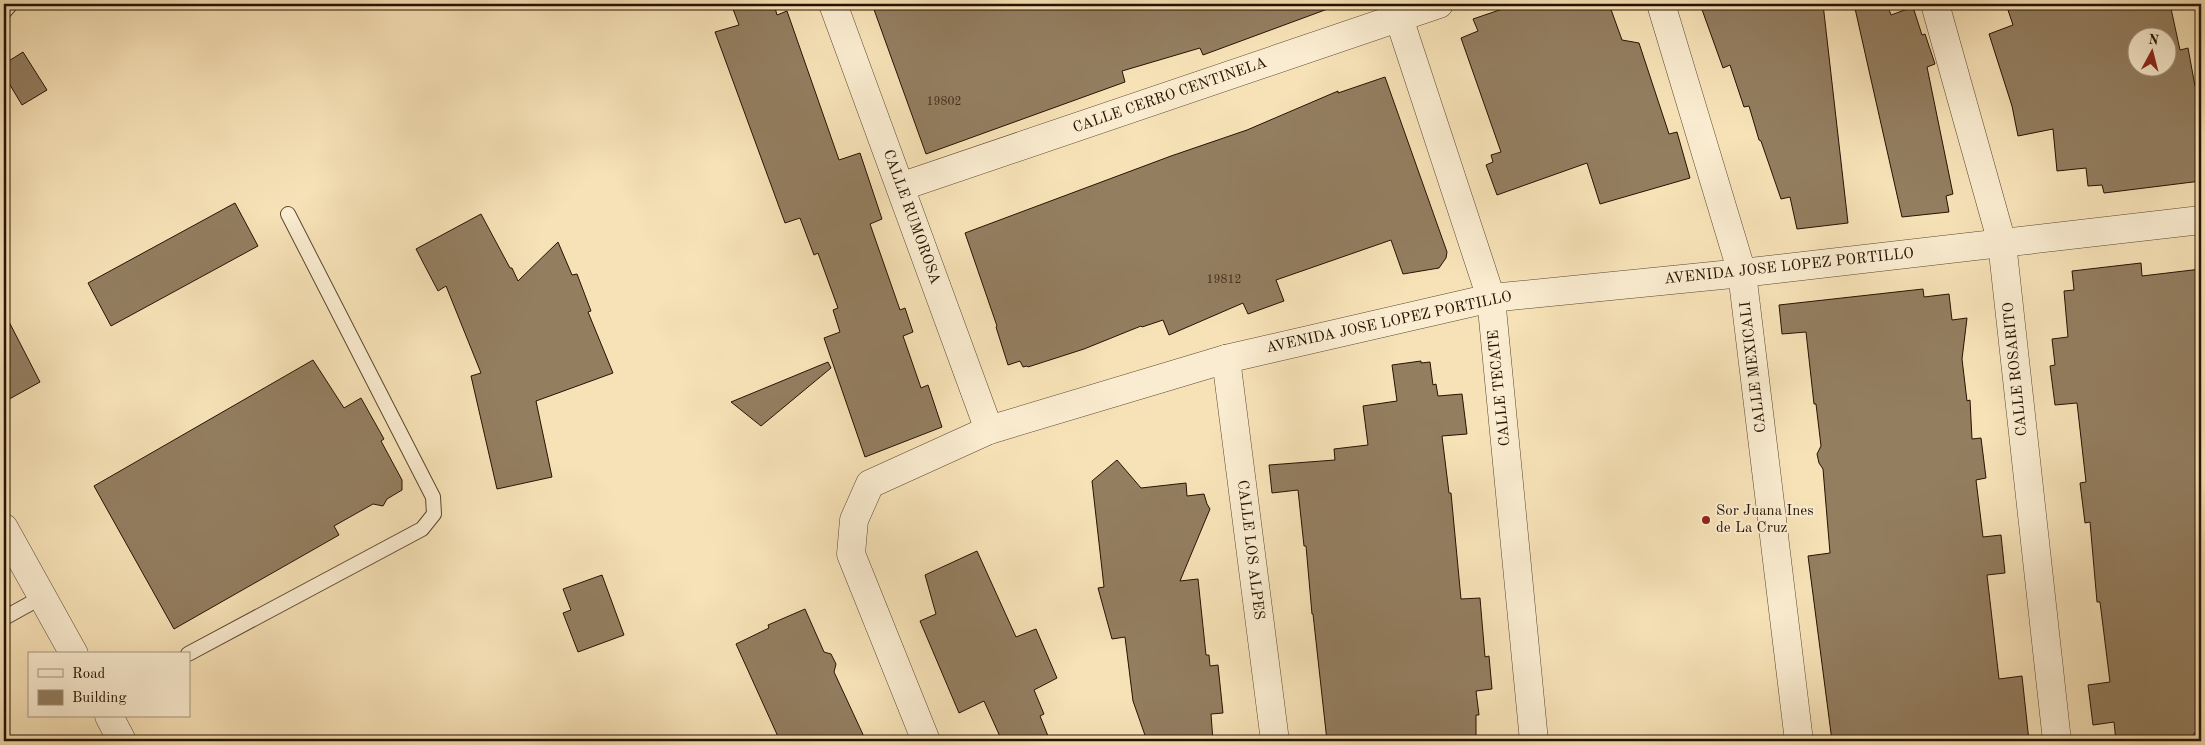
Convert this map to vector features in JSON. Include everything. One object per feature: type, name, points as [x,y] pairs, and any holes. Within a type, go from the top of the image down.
[{"type":"street","name":"CALLE RUMOROSA","points":[[833,4],[989,430]]},
{"type":"street","name":"CALLE CERRO CENTINELA","points":[[900,187],[1439,4]]},
{"type":"street","name":"CALLE MEXICALI","points":[[1661,4],[1742,273],[1798,741]]},
{"type":"street","name":"CALLE ROSARITO","points":[[1935,4],[2002,243],[2057,741]]},
{"type":"street","name":"CALLE TECATE","points":[[1399,18],[1491,298],[1534,741]]},
{"type":"street","name":"AVENIDA JOSE LOPEZ PORTILLO","points":[[926,741],[851,554],[854,520],[870,484],[989,430],[1226,359],[1491,298],[1742,273],[2201,220]]},
{"type":"street","name":"CALLE LOS ALPES","points":[[1226,359],[1275,741]]},
{"type":"street","points":[[4,528],[73,652]]},
{"type":"street","points":[[110,718],[122,741]]},
{"type":"lane","points":[[4,12],[11,4]]},
{"type":"lane","points":[[190,653],[422,529],[434,514],[432,497],[288,214]]},
{"type":"lane","points":[[4,618],[42,597]]},
{"type":"building","points":[[747,4],[774,4],[777,15],[787,11],[839,160],[860,153],[882,219],[870,224],[900,310],[905,308],[913,332],[903,336],[921,388],[928,385],[942,427],[865,457],[824,338],[840,332],[833,310],[838,308],[818,253],[814,255],[800,218],[785,223],[715,32],[739,25],[733,9]]},
{"type":"building","points":[[872,4],[1332,4],[1333,7],[1203,55],[1200,48],[1122,71],[1125,82],[926,154]]},
{"type":"building","points":[[1517,4],[1609,4],[1622,40],[1639,43],[1669,134],[1677,132],[1690,178],[1600,204],[1587,163],[1497,195],[1486,165],[1493,162],[1491,155],[1501,152],[1461,38],[1478,31],[1473,19]]},
{"type":"building","points":[[1700,4],[1823,4],[1848,223],[1797,229],[1790,197],[1781,199],[1761,141],[1759,140],[1749,106],[1744,107],[1730,65],[1723,68]]},
{"type":"building","points":[[1854,4],[1887,4],[1891,15],[1913,7],[1922,35],[1925,34],[1935,64],[1927,67],[1953,194],[1946,196],[1949,212],[1902,217]]},
{"type":"building","points":[[2006,4],[2170,4],[2175,28],[2128,28],[2128,78],[2178,78],[2178,41],[2180,50],[2188,48],[2195,86],[2201,85],[2201,181],[2104,193],[2102,185],[2088,186],[2086,168],[2057,171],[2053,129],[2018,136],[2012,106],[1989,34],[2013,25]]},
{"type":"building","points":[[23,52],[47,90],[22,105],[4,75],[4,64]]},
{"type":"building","points":[[1385,77],[1447,252],[1446,258],[1439,268],[1403,274],[1391,240],[1276,280],[1284,301],[1248,314],[1243,303],[1169,335],[1163,320],[1141,326],[1084,349],[1028,367],[1023,367],[1020,361],[1008,365],[997,326],[965,233],[1171,156],[1247,130],[1338,91],[1338,93]]},
{"type":"building","points":[[235,203],[258,246],[111,326],[88,283]]},
{"type":"building","points":[[481,214],[518,281],[558,242],[572,275],[577,274],[591,311],[588,312],[613,373],[536,401],[552,477],[497,489],[471,376],[481,373],[446,286],[438,291],[416,249]]},
{"type":"building","points":[[2141,263],[2142,276],[2201,269],[2201,732],[2194,733],[2195,741],[2116,741],[2114,722],[2093,725],[2088,685],[2110,682],[2100,602],[2097,602],[2090,522],[2085,523],[2080,483],[2086,482],[2077,403],[2055,405],[2050,366],[2055,365],[2052,339],[2068,337],[2064,291],[2074,290],[2072,271]]},
{"type":"building","points":[[1923,289],[1924,297],[1949,294],[1952,320],[1967,318],[1962,359],[1967,401],[1970,400],[1972,439],[1981,438],[1986,478],[1976,480],[1983,537],[2001,535],[2005,573],[1987,575],[1999,679],[2022,676],[2029,741],[1832,741],[1808,556],[1830,553],[1823,469],[1817,454],[1821,446],[1816,404],[1814,404],[1806,332],[1782,334],[1779,305]]},
{"type":"building","points":[[4,312],[40,382],[4,402]]},
{"type":"building","points":[[313,360],[344,408],[361,398],[384,439],[381,441],[402,480],[402,490],[387,499],[383,506],[373,504],[334,526],[339,535],[174,629],[94,486]]},
{"type":"building","points":[[1421,361],[1421,363],[1430,362],[1433,385],[1436,384],[1438,396],[1462,394],[1467,434],[1442,436],[1449,493],[1451,493],[1461,599],[1480,598],[1485,657],[1489,656],[1492,689],[1476,691],[1479,715],[1476,715],[1476,741],[1327,741],[1306,546],[1304,546],[1298,490],[1272,493],[1269,465],[1335,460],[1334,449],[1368,445],[1363,406],[1397,401],[1392,365]]},
{"type":"building","points":[[828,362],[831,368],[761,426],[731,402]]},
{"type":"building","points":[[1117,460],[1141,488],[1186,483],[1187,496],[1204,494],[1210,509],[1180,581],[1198,579],[1206,655],[1209,655],[1210,666],[1218,665],[1223,713],[1211,714],[1213,741],[1147,741],[1133,701],[1125,637],[1112,639],[1098,588],[1104,587],[1092,481]]},
{"type":"building","points":[[977,551],[1016,637],[1036,629],[1057,678],[1034,690],[1044,714],[1040,716],[1050,741],[1002,741],[984,701],[959,713],[920,621],[936,614],[925,575]]},
{"type":"building","points":[[602,575],[624,635],[578,652],[563,613],[571,610],[563,589]]},
{"type":"building","points":[[805,609],[824,652],[831,654],[836,664],[834,672],[866,741],[780,741],[736,644],[769,628],[768,625]]},
{"type":"place","name":"Sor Juana Ines de La Cruz","points":[[1706,520]]}]
